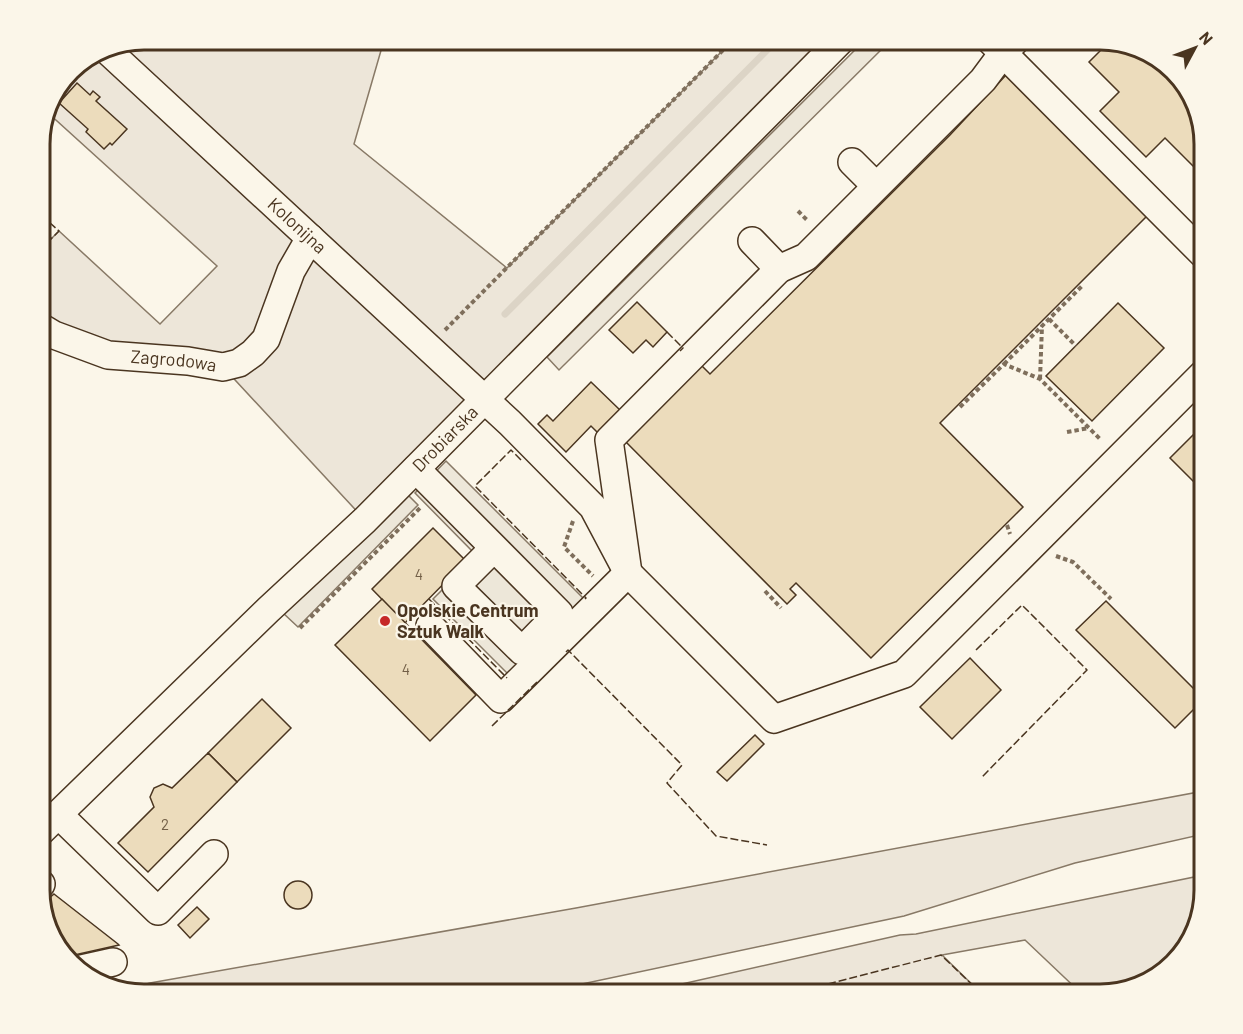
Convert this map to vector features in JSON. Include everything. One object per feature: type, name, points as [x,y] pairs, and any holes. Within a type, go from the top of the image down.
[{"type":"street","name":"Drobiarska","points":[[50,823],[416,469],[831,50]]},
{"type":"street","points":[[430,626],[501,699],[628,573],[609,440],[779,268],[806,257],[983,80],[1000,50]]},
{"type":"street","points":[[1009,50],[1194,245]]},
{"type":"street","name":"Kolonijna","points":[[112,55],[486,399],[593,507],[628,573],[774,719],[904,674],[1194,383]]},
{"type":"street","points":[[852,162],[876,186]]},
{"type":"street","name":"Zagrodowa","points":[[50,333],[108,355],[188,361],[223,367],[238,363],[253,353],[266,339],[291,271],[310,238]]},
{"type":"street","points":[[752,241],[779,268]]},
{"type":"street","points":[[416,469],[494,548],[558,614],[522,651],[456,586],[494,548]]},
{"type":"street","points":[[59,814],[158,911],[214,854]]},
{"type":"street","points":[[89,967],[113,962]]},
{"type":"path","points":[[429,346],[723,50]]},
{"type":"path","points":[[960,407],[1082,286]]},
{"type":"path","points":[[1049,319],[1076,346]]},
{"type":"path","points":[[1040,379],[1042,326]]},
{"type":"path","points":[[1004,364],[1040,379],[1102,441]]},
{"type":"path","points":[[1067,432],[1089,428]]},
{"type":"path","points":[[300,628],[423,505]]},
{"type":"path","points":[[573,515],[572,529],[564,547],[599,582]]},
{"type":"path","points":[[1049,556],[1073,562],[1111,599]]},
{"type":"path","points":[[765,591],[781,608]]},
{"type":"shaded area","points":[[131,50],[381,50],[354,144],[507,268],[723,50],[831,50],[365,520],[223,367],[50,328],[50,240],[59,231],[160,324],[217,266],[53,118],[59,102],[69,86],[96,62],[113,54]]},
{"type":"shaded area","points":[[855,50],[881,50],[559,370],[547,357]]},
{"type":"shaded area","points":[[446,461],[583,598],[508,674],[433,599],[475,557],[473,552],[415,493]]},
{"type":"shaded area","points":[[404,491],[418,505],[298,627],[283,613]]},
{"type":"shaded area","points":[[1194,793],[1194,836],[1075,863],[904,916],[582,984],[146,984],[576,908]]},
{"type":"shaded area","points":[[1194,877],[1192,909],[1178,943],[1152,969],[1118,983],[1071,984],[1025,940],[942,955],[972,984],[682,984],[900,935],[916,934]]},
{"type":"building","points":[[1101,50],[1118,51],[1152,65],[1178,91],[1192,125],[1194,167],[1165,138],[1146,157],[1100,111],[1119,92],[1089,62]]},
{"type":"building","points":[[1007,74],[1147,216],[940,423],[1023,507],[871,658],[796,583],[790,589],[796,595],[787,604],[622,438],[698,362],[710,374],[950,135]]},
{"type":"building","points":[[77,83],[90,95],[93,91],[100,97],[96,101],[127,129],[112,145],[110,143],[104,149],[86,132],[88,129],[59,103]]},
{"type":"building","points":[[637,302],[667,332],[653,347],[646,340],[633,353],[609,330]]},
{"type":"building","points":[[1118,303],[1164,348],[1092,421],[1046,376]]},
{"type":"building","points":[[591,382],[621,411],[599,434],[591,426],[566,452],[538,424],[547,415],[553,421]]},
{"type":"building","points":[[1194,434],[1194,482],[1170,458]]},
{"type":"building","points":[[433,528],[466,561],[405,623],[372,589]]},
{"type":"building","points":[[382,599],[476,695],[430,741],[335,645]]},
{"type":"building","points":[[1106,601],[1194,689],[1194,709],[1175,728],[1076,630]]},
{"type":"building","points":[[970,658],[1001,690],[952,739],[920,707]]},
{"type":"building","points":[[262,699],[291,728],[237,782],[208,753]]},
{"type":"building","points":[[755,735],[764,744],[727,781],[717,772]]},
{"type":"building","points":[[208,753],[237,782],[148,872],[118,843],[154,807],[150,797],[154,788],[163,784],[172,788]]},
{"type":"building","points":[[298,881],[308,885],[312,895],[308,905],[298,909],[288,905],[284,895],[288,885]]},
{"type":"building","points":[[54,894],[119,945],[75,955],[59,932],[50,897]]},
{"type":"building","points":[[197,907],[209,919],[190,938],[178,925]]},
{"type":"waterway","points":[[505,314],[767,50]]},
{"type":"fence","points":[[50,223],[59,231],[50,240]]},
{"type":"fence","points":[[667,332],[683,348],[680,351]]},
{"type":"fence","points":[[521,460],[511,450],[475,486],[585,599]]},
{"type":"fence","points":[[429,599],[507,678]]},
{"type":"fence","points":[[976,650],[1022,605],[1087,670],[982,777]]},
{"type":"fence","points":[[566,652],[568,650],[682,765],[667,783],[716,836],[767,845]]},
{"type":"fence","points":[[492,726],[539,680]]},
{"type":"fence","points":[[828,984],[941,955],[971,984]]},
{"type":"place","name":"Opolskie Centrum Sztuk Walk","points":[[385,621]]}]
